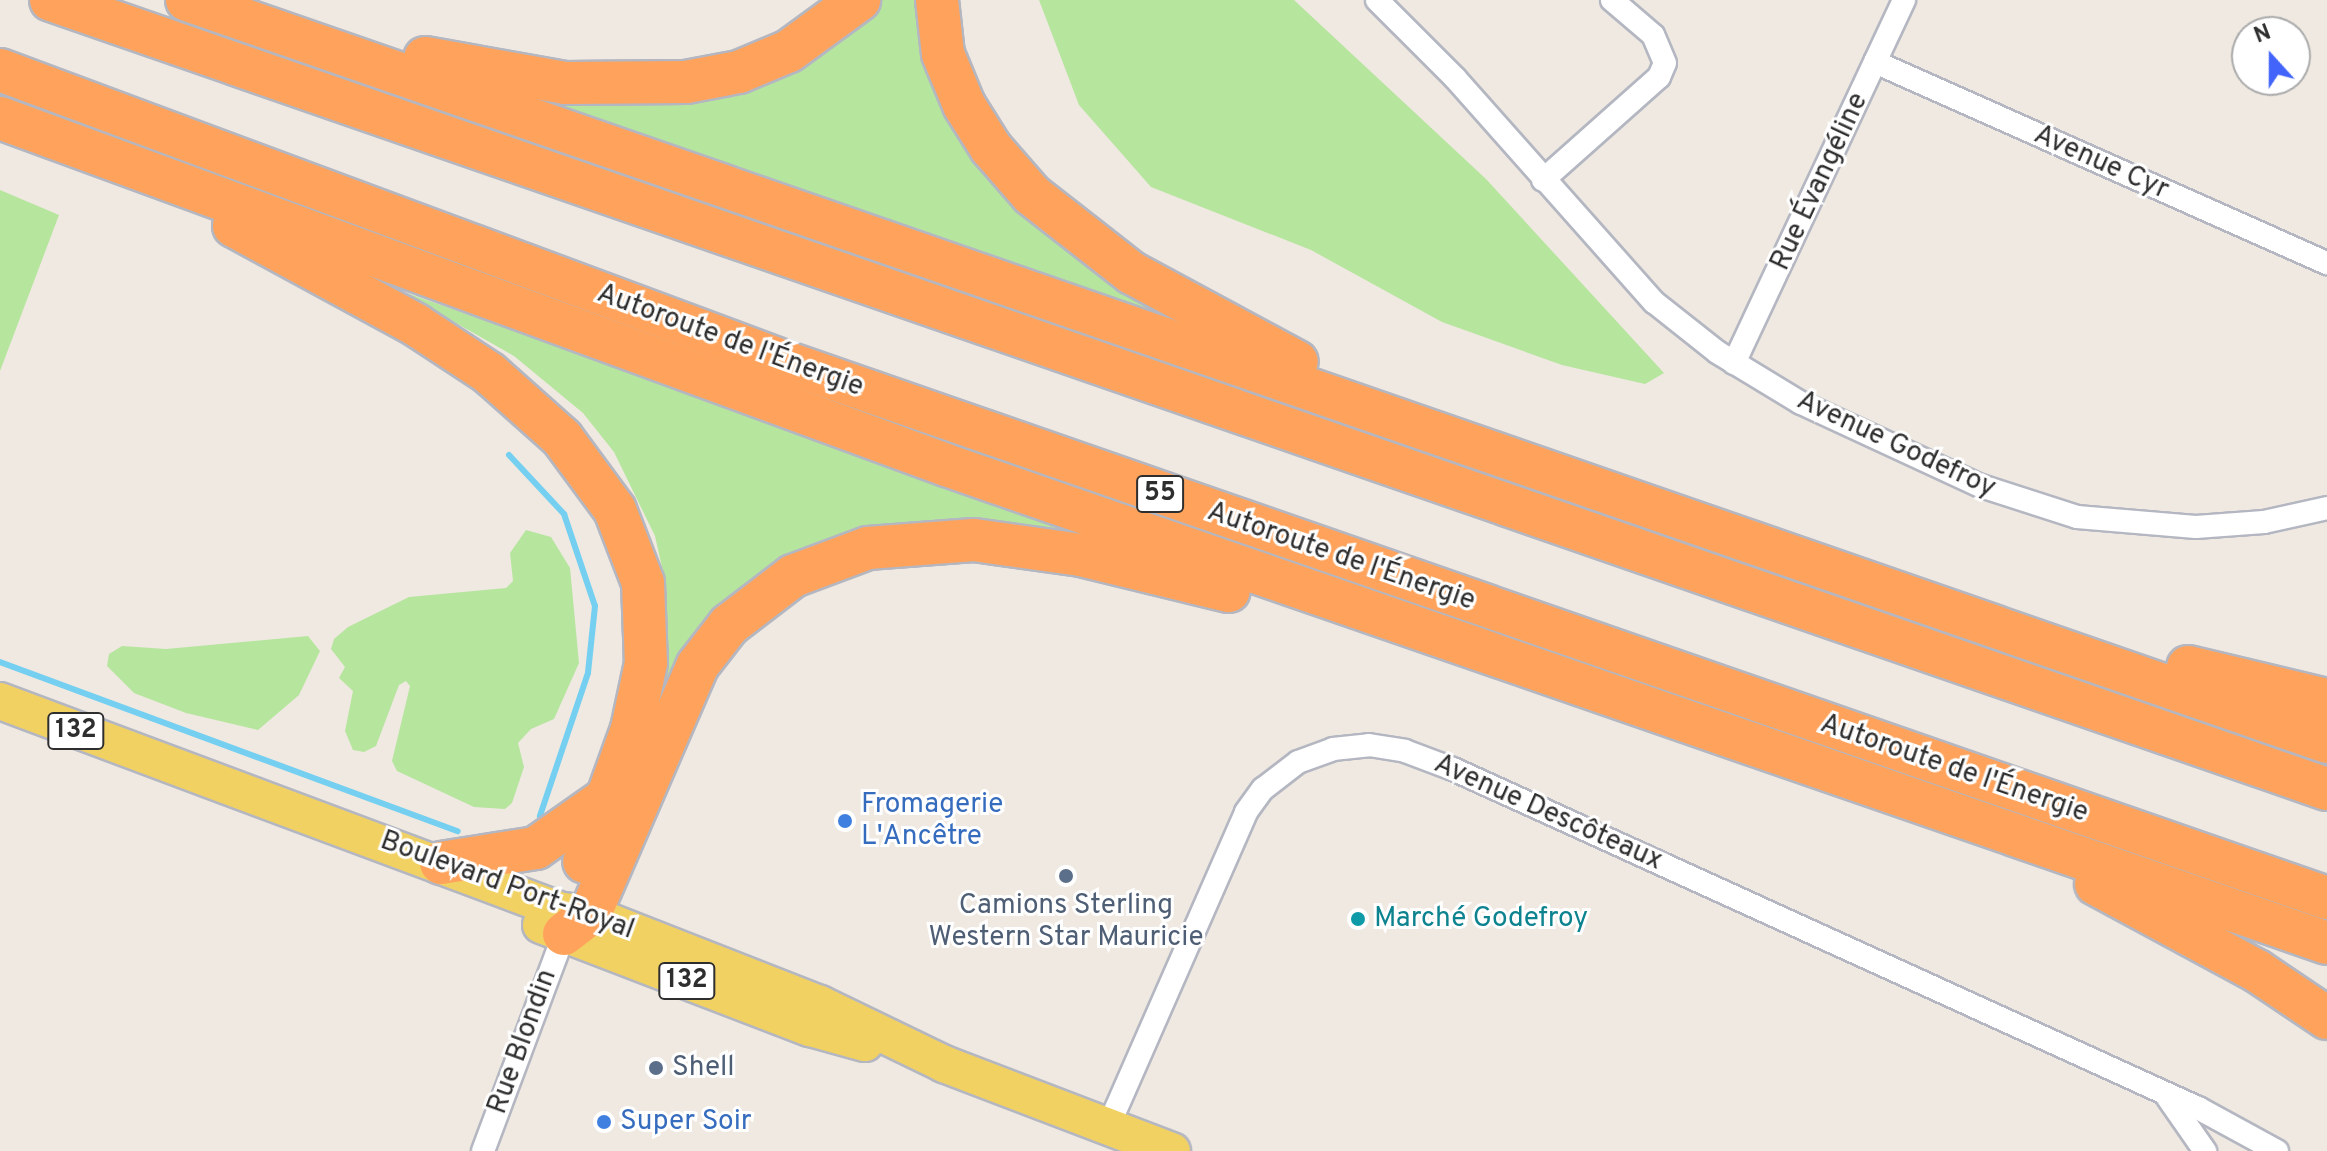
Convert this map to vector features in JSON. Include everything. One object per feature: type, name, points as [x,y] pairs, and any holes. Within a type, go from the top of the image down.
[{"type":"highway","points":[[51,0],[2327,789]]},
{"type":"highway","points":[[187,0],[2327,742]]},
{"type":"highway","points":[[263,26],[523,78],[646,85],[703,80],[756,66],[804,43],[859,0]]},
{"type":"highway","points":[[937,0],[943,54],[964,105],[991,148],[1049,210],[1154,286],[1418,426]]},
{"type":"highway","name":"Autoroute de l'Énergie","points":[[0,70],[802,368],[2327,898]]},
{"type":"highway","points":[[0,118],[770,403],[2327,943]]},
{"type":"highway","points":[[133,168],[468,358],[536,412],[593,476],[635,552],[648,628],[640,701],[604,800],[572,920]]},
{"type":"highway","points":[[572,920],[705,654],[754,602],[837,557],[935,540],[1035,547],[1461,643]]},
{"type":"highway","points":[[1902,593],[2327,700]]},
{"type":"highway","points":[[441,863],[536,848],[604,800]]},
{"type":"highway","points":[[1993,828],[2257,971],[2327,1018]]},
{"type":"main road","name":"Boulevard Port-Royal","points":[[0,701],[153,761],[441,863],[810,1028],[944,1064],[1172,1151]]},
{"type":"main road","name":"Boulevard Port-Royal","points":[[153,761],[378,862],[572,920]]},
{"type":"street","name":"Avenue Godefroy","points":[[1377,0],[1455,78],[1654,302],[1734,363],[1801,403],[1999,493],[2065,514],[2130,525],[2196,527],[2264,522],[2327,508]]},
{"type":"street","points":[[1543,180],[1659,77],[1665,63],[1653,35],[1612,0]]},
{"type":"street","name":"Rue Évangéline","points":[[1734,363],[1904,0]]},
{"type":"street","name":"Avenue Cyr","points":[[1875,62],[2327,263]]},
{"type":"street","name":"Avenue Descôteaux","points":[[1108,1127],[1246,812],[1263,789],[1298,762],[1357,745],[1393,748],[1453,769],[2168,1098],[2198,1108],[2277,1151]]},
{"type":"street","name":"Rue Blondin","points":[[483,1151],[572,920]]},
{"type":"street","points":[[2168,1098],[2205,1151]]},
{"type":"green space","points":[[876,0],[921,0],[942,94],[1167,320],[536,106],[535,93],[734,97],[801,64]]},
{"type":"green space","points":[[1039,0],[1294,0],[1486,179],[1664,373],[1645,384],[1562,365],[1442,322],[1311,250],[1151,187],[1079,105]]},
{"type":"green space","points":[[0,190],[59,215],[0,371]]},
{"type":"green space","points":[[398,290],[1076,528],[1077,535],[871,534],[664,693],[657,684],[668,631],[664,576],[655,536],[614,452],[583,413],[514,356]]},
{"type":"green space","points":[[526,530],[551,537],[570,568],[579,663],[554,719],[531,729],[518,743],[524,767],[512,803],[505,809],[474,807],[397,771],[392,761],[410,686],[406,681],[399,685],[376,746],[364,752],[353,750],[345,731],[353,691],[339,678],[345,667],[331,649],[334,639],[348,627],[409,597],[506,588],[513,581],[510,553]]},
{"type":"green space","points":[[308,636],[320,651],[299,695],[258,730],[186,713],[134,693],[107,666],[109,654],[122,646],[166,649]]},
{"type":"waterway","points":[[509,455],[564,514],[595,606],[588,673],[540,816]]},
{"type":"waterway","points":[[0,662],[458,831]]},
{"type":"place","name":"Fromagerie L'Ancêtre","points":[[845,821]]},
{"type":"place","name":"Camions Sterling Western Star Mauricie","points":[[1066,876]]},
{"type":"place","name":"Marché Godefroy","points":[[1358,919]]},
{"type":"place","name":"Shell","points":[[656,1068]]},
{"type":"place","name":"Super Soir","points":[[604,1122]]}]
